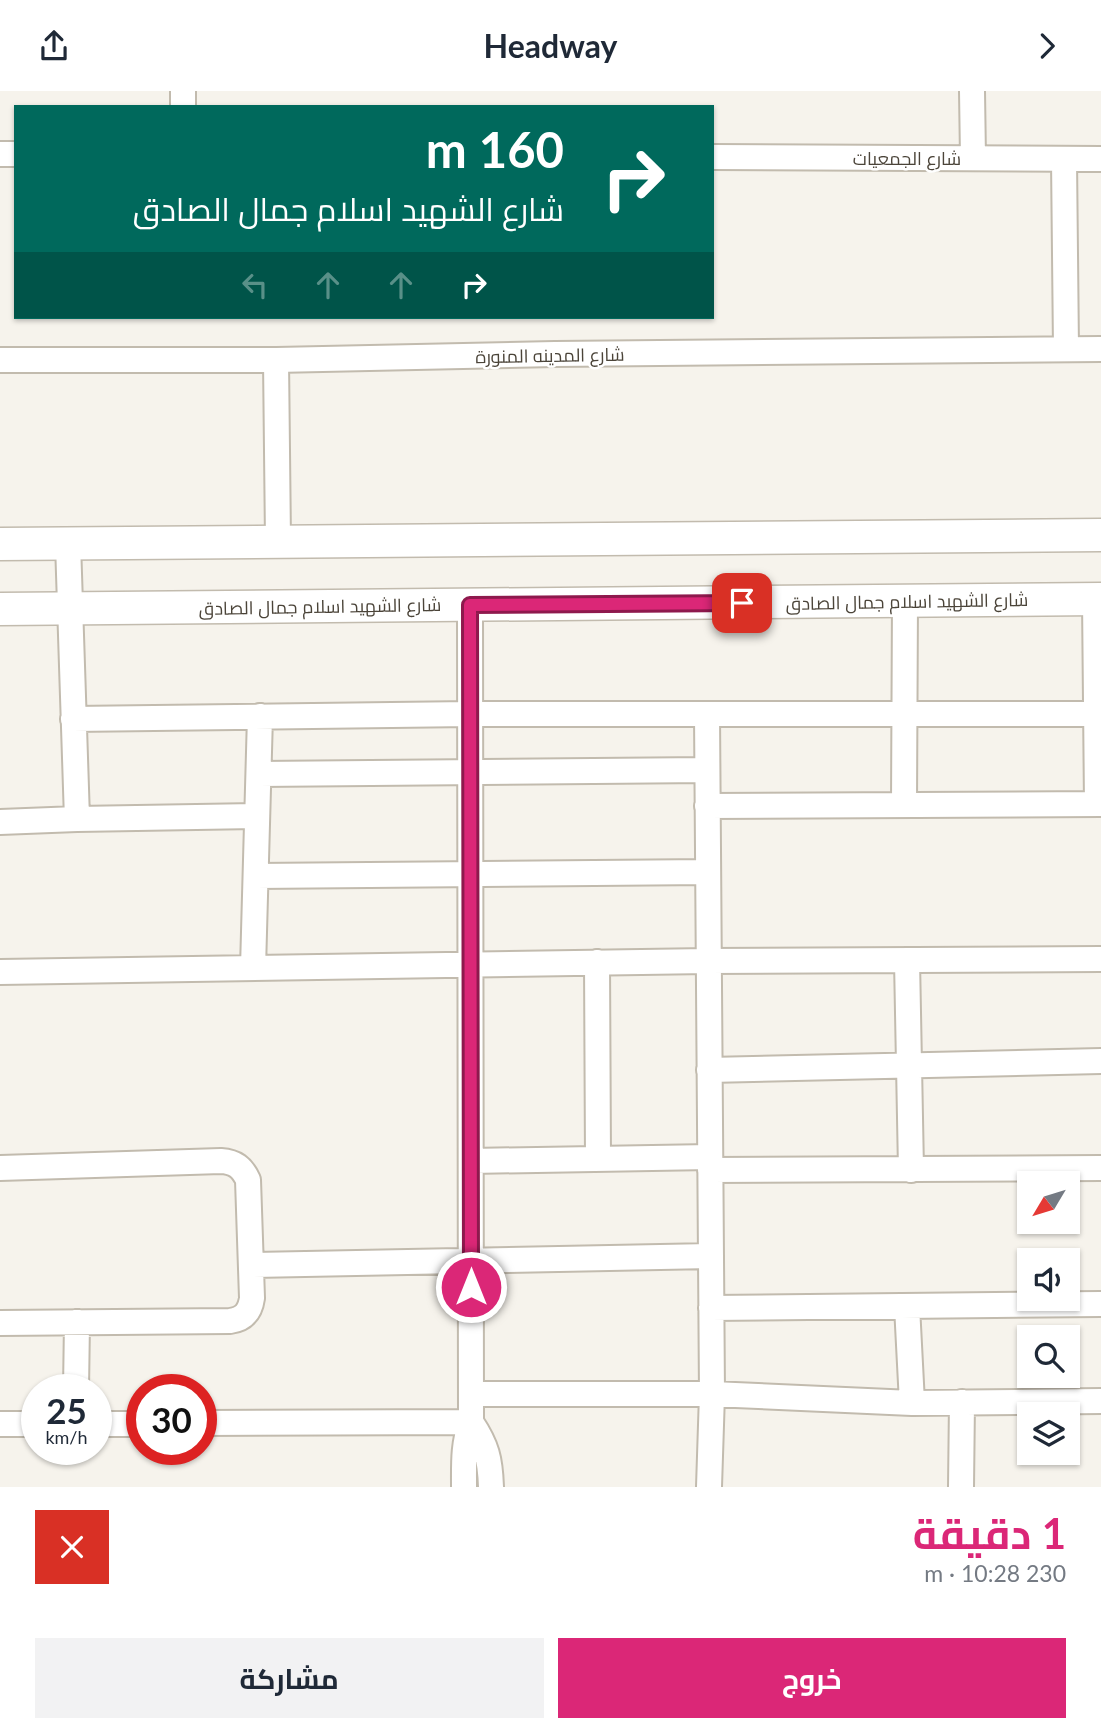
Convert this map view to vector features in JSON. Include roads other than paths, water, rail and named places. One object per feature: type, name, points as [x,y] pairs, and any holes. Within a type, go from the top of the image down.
[{"type":"street","points":[[972,91],[973,158]]},
{"type":"street","name":"شارع الجمعيات","points":[[714,157],[1101,159]]},
{"type":"street","points":[[1064,159],[1066,349]]},
{"type":"street","name":"شارع المدينه المنورة","points":[[0,360],[276,360],[1101,349]]},
{"type":"street","points":[[276,360],[278,541]]},
{"type":"street","points":[[0,544],[1101,535]]},
{"type":"street","points":[[68,543],[76,819]]},
{"type":"street","points":[[708,806],[1099,804],[1098,599]]},
{"type":"street","name":"شارع الشهيد اسلام جمال الصادق","points":[[0,609],[1098,599]]},
{"type":"street","points":[[904,804],[905,601]]},
{"type":"street","points":[[464,1487],[464,1452],[471,1422],[470,605]]},
{"type":"street","points":[[73,719],[470,714],[1098,714]]},
{"type":"street","points":[[707,714],[712,1394],[709,1487]]},
{"type":"street","points":[[253,968],[260,716]]},
{"type":"street","points":[[259,774],[708,770]]},
{"type":"street","points":[[0,822],[256,816]]},
{"type":"street","points":[[256,876],[708,872]]},
{"type":"street","points":[[0,972],[597,962],[1101,959]]},
{"type":"street","points":[[907,960],[911,1170]]},
{"type":"street","points":[[597,962],[598,1159]]},
{"type":"street","points":[[709,1070],[1101,1061]]},
{"type":"street","points":[[471,1161],[598,1159],[911,1170],[1101,1168]]},
{"type":"street","points":[[0,1168],[230,1162],[238,1166],[248,1180],[251,1265],[251,1305],[237,1320],[0,1323]]},
{"type":"street","points":[[251,1265],[711,1256]]},
{"type":"street","points":[[711,1308],[1101,1304]]},
{"type":"street","points":[[907,1306],[912,1403]]},
{"type":"street","points":[[76,1374],[77,1322]]},
{"type":"street","points":[[471,1394],[712,1394],[912,1403],[1101,1401]]},
{"type":"street","points":[[961,1487],[962,1402]]},
{"type":"street","points":[[217,1423],[471,1422]]},
{"type":"street","points":[[471,1422],[490,1461],[491,1487]]},
{"type":"street","points":[[0,1424],[21,1424]]}]
